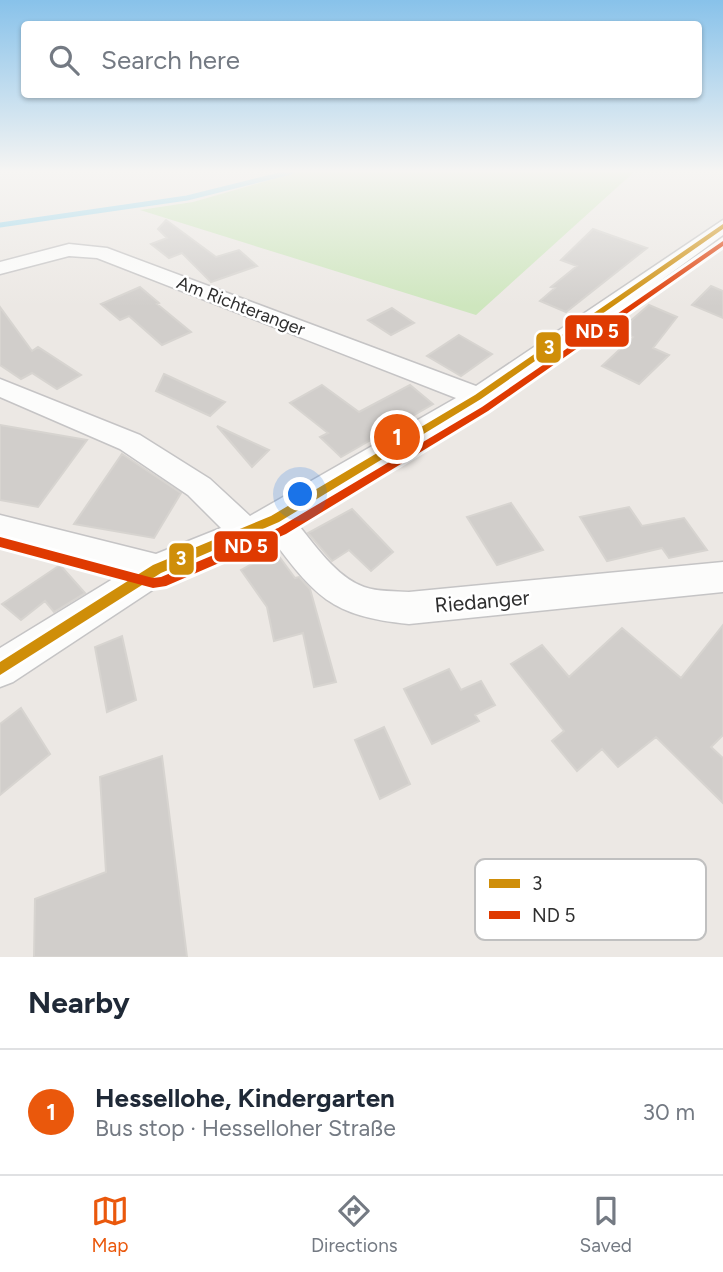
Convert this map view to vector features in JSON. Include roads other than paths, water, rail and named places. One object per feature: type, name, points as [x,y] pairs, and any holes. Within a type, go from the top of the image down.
[{"type":"street","points":[[0,670],[157,569],[260,525],[478,397],[528,365],[723,226]]},
{"type":"street","name":"Am Richteranger","points":[[0,268],[69,250],[100,252],[478,397]]},
{"type":"street","points":[[0,387],[130,442],[260,525]]},
{"type":"street","name":"Riedanger","points":[[260,525],[353,599],[373,605],[409,608],[723,577]]},
{"type":"street","points":[[0,528],[157,569]]},
{"type":"waterway","points":[[0,225],[58,217]]},
{"type":"place","name":"Hessellohe, Kindergarten","points":[[397,437]]}]
